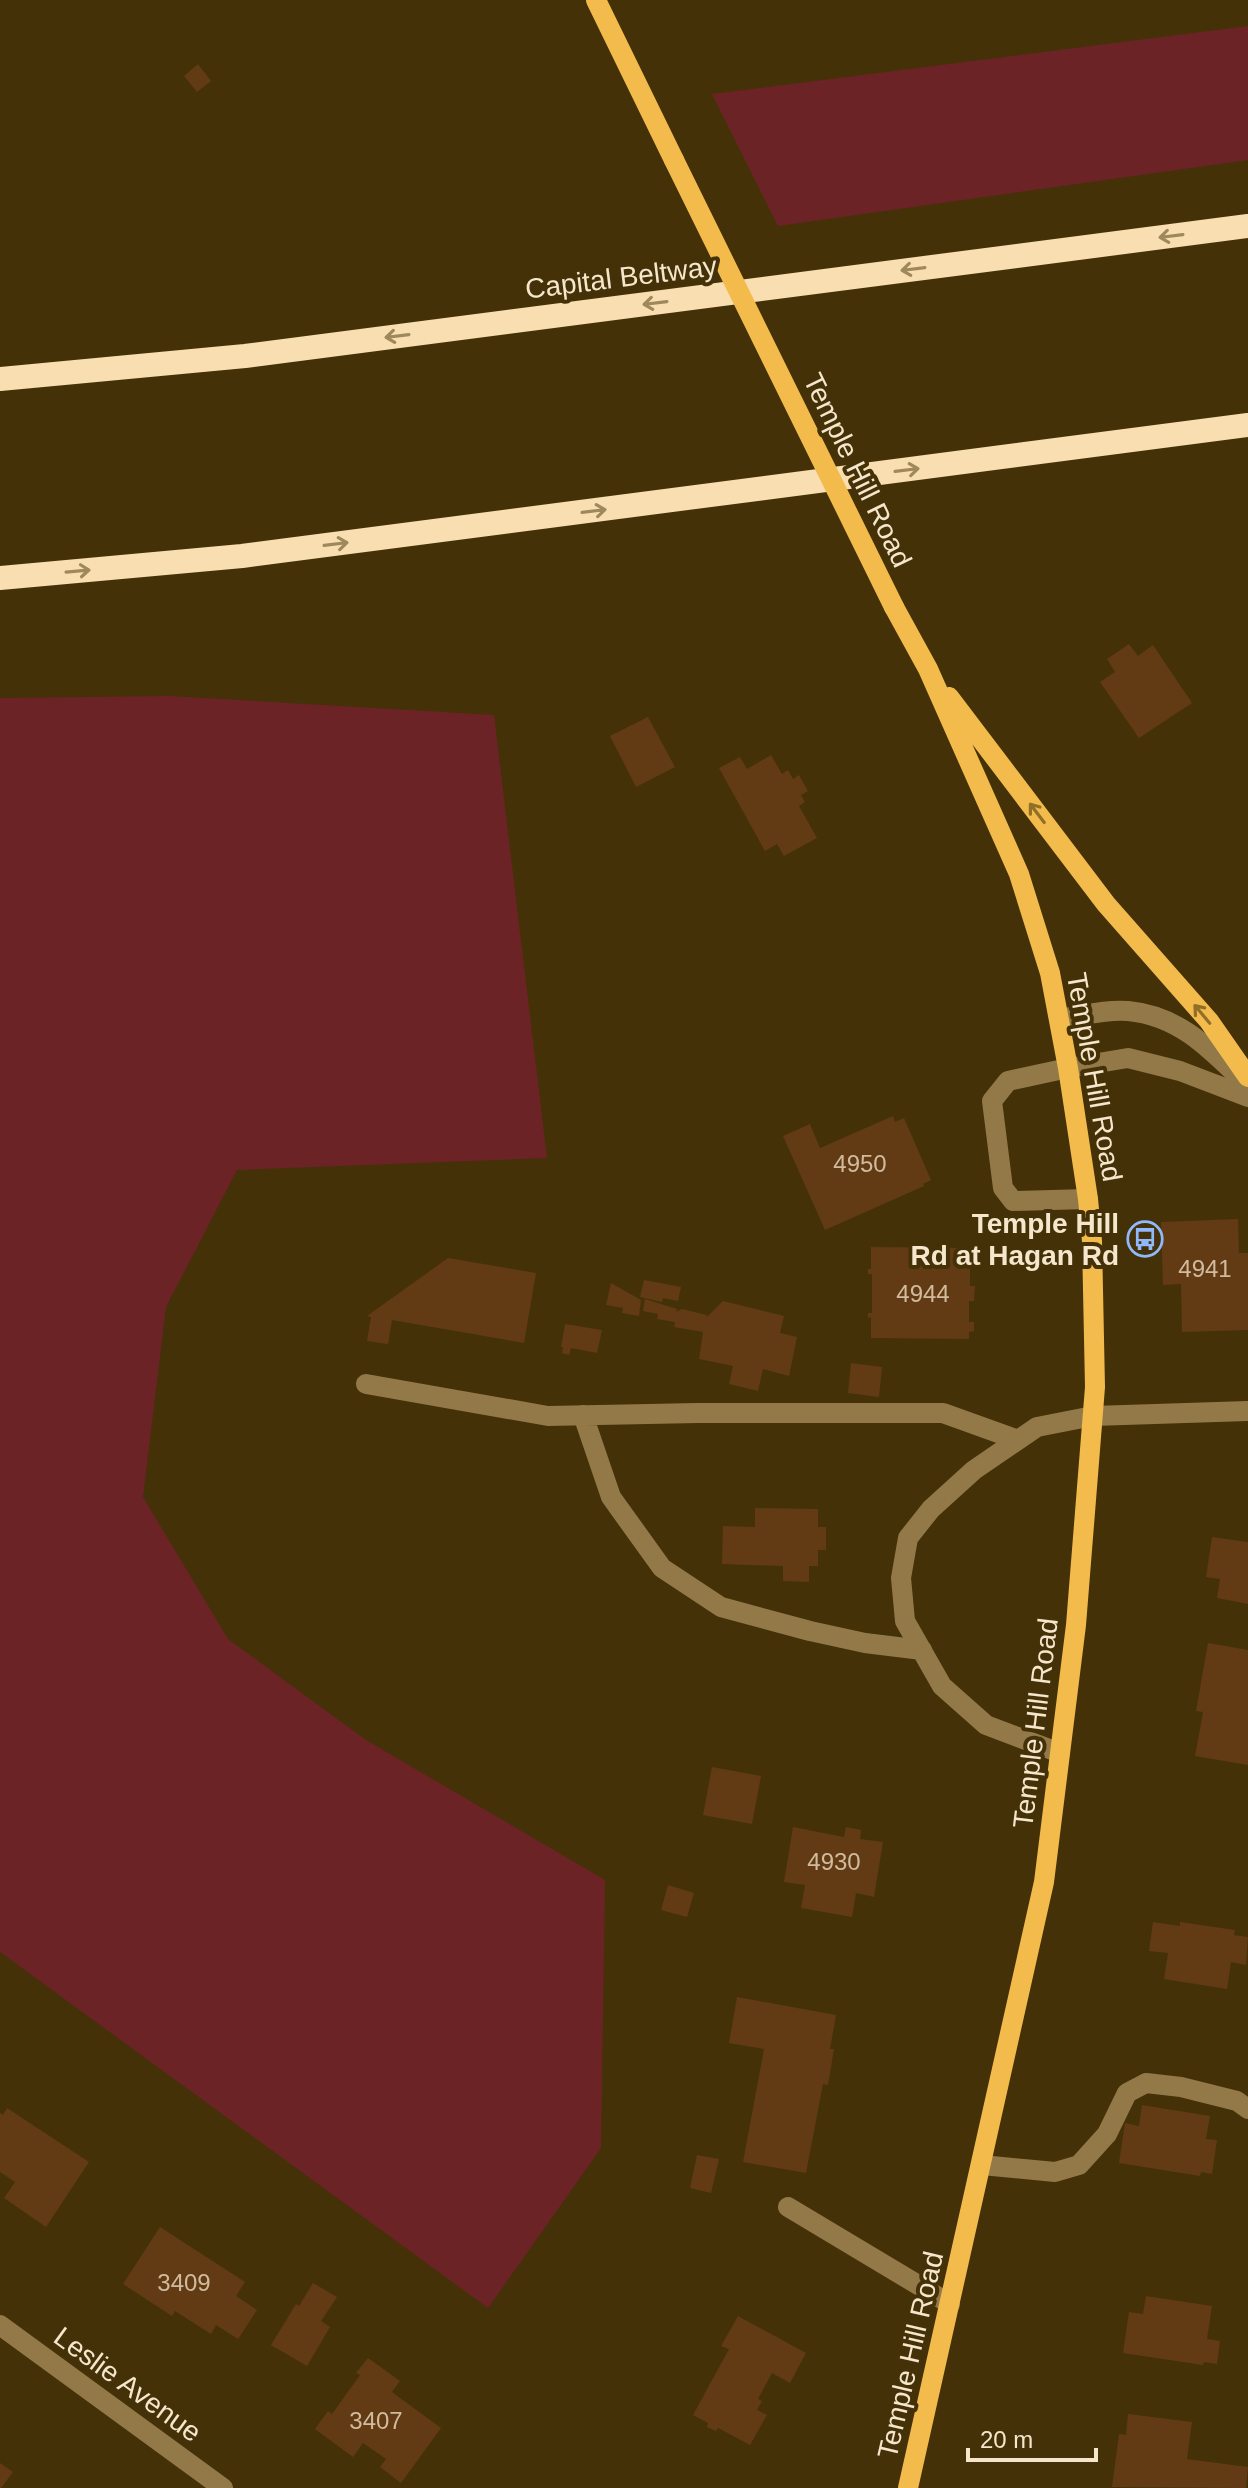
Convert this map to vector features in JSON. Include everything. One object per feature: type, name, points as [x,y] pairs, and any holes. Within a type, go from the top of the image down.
[{"type":"highway","name":"Capital Beltway","points":[[0,379],[245,356],[1248,226]]},
{"type":"highway","points":[[0,578],[242,556],[1248,425]]},
{"type":"main road","name":"Temple Hill Road","points":[[596,0],[894,607],[928,669],[1019,874],[1050,973],[1088,1199],[1095,1387],[1076,1625],[1044,1882],[908,2488]]},
{"type":"main road","points":[[928,669],[1106,904],[1209,1021],[1248,1077]]},
{"type":"street","points":[[1059,1019],[1126,1011],[1163,1018],[1202,1040],[1248,1086]]},
{"type":"street","points":[[1088,1199],[1013,1201],[1003,1188],[992,1101],[1008,1081],[1128,1058],[1180,1071],[1248,1097]]},
{"type":"street","points":[[366,1384],[548,1416],[943,1413],[1018,1440]]},
{"type":"street","points":[[1060,1753],[986,1725],[942,1686],[905,1621],[901,1578],[908,1538],[931,1509],[974,1470],[1037,1427],[1093,1416],[1248,1411]]},
{"type":"street","points":[[583,1415],[611,1497],[662,1568],[721,1607],[865,1643],[922,1650]]},
{"type":"street","points":[[982,2165],[1055,2172],[1079,2165],[1107,2134],[1127,2093],[1146,2083],[1181,2087],[1237,2101],[1248,2109]]},
{"type":"street","points":[[788,2207],[950,2304]]},
{"type":"street","name":"Leslie Avenue","points":[[0,2325],[223,2488]]},
{"type":"shaded area","points":[[1248,26],[1248,160],[778,226],[712,94]]},
{"type":"shaded area","points":[[170,696],[494,715],[547,1158],[237,1170],[166,1307],[143,1497],[228,1639],[366,1740],[605,1880],[601,2148],[488,2308],[0,1952],[0,698]]},
{"type":"building","points":[[198,64],[211,81],[197,92],[184,76]]},
{"type":"building","points":[[1129,644],[1138,656],[1153,645],[1192,703],[1139,738],[1100,682],[1115,672],[1107,659]]},
{"type":"building","points":[[648,717],[675,767],[636,787],[610,736]]},
{"type":"building","points":[[771,755],[782,774],[788,770],[793,779],[799,775],[808,791],[801,795],[805,802],[799,806],[817,838],[784,856],[777,844],[765,851],[719,768],[740,757],[747,769]]},
{"type":"building","points":[[893,1116],[895,1122],[904,1118],[931,1180],[924,1186],[825,1230],[783,1136],[810,1124],[820,1148]]},
{"type":"building","points":[[1238,1219],[1239,1253],[1248,1253],[1248,1330],[1182,1332],[1181,1284],[1163,1285],[1161,1222]]},
{"type":"building","points":[[871,1247],[970,1248],[970,1256],[975,1255],[975,1264],[970,1264],[970,1286],[975,1286],[974,1301],[969,1301],[969,1322],[974,1322],[974,1331],[969,1332],[969,1339],[871,1338],[871,1317],[868,1318],[868,1313],[872,1313],[872,1274],[868,1274],[868,1269],[871,1269]]},
{"type":"building","points":[[448,1258],[536,1273],[524,1343],[392,1320],[388,1344],[367,1341],[371,1317],[367,1316]]},
{"type":"building","points":[[644,1280],[681,1287],[678,1301],[663,1298],[662,1302],[640,1297]]},
{"type":"building","points":[[611,1283],[641,1300],[639,1316],[622,1313],[623,1308],[606,1305]]},
{"type":"building","points":[[645,1299],[677,1309],[676,1312],[682,1309],[707,1315],[706,1318],[723,1301],[784,1316],[780,1333],[797,1337],[789,1376],[763,1369],[758,1391],[729,1384],[733,1366],[699,1359],[703,1332],[674,1327],[675,1322],[657,1319],[658,1314],[643,1311]]},
{"type":"building","points":[[565,1324],[602,1330],[597,1353],[571,1348],[569,1355],[562,1353]]},
{"type":"building","points":[[851,1363],[882,1367],[879,1397],[848,1393]]},
{"type":"building","points":[[755,1508],[818,1509],[818,1527],[826,1527],[826,1550],[818,1550],[818,1566],[809,1566],[809,1582],[783,1581],[783,1566],[722,1564],[723,1526],[755,1527]]},
{"type":"building","points":[[1212,1537],[1248,1542],[1248,1604],[1217,1598],[1220,1579],[1206,1577]]},
{"type":"building","points":[[1208,1643],[1248,1650],[1248,1765],[1195,1756],[1203,1712],[1196,1711]]},
{"type":"building","points":[[712,1767],[761,1776],[752,1824],[703,1815]]},
{"type":"building","points":[[793,1827],[844,1837],[846,1827],[861,1830],[860,1839],[883,1842],[874,1897],[856,1893],[852,1917],[801,1908],[805,1885],[784,1882]]},
{"type":"building","points":[[668,1885],[694,1893],[687,1917],[661,1910]]},
{"type":"building","points":[[1153,1922],[1180,1926],[1180,1922],[1235,1930],[1234,1935],[1248,1937],[1246,1965],[1231,1962],[1227,1989],[1164,1979],[1168,1953],[1149,1951]]},
{"type":"building","points":[[737,1997],[836,2015],[828,2085],[823,2084],[806,2173],[743,2162],[764,2049],[729,2043]]},
{"type":"building","points":[[1142,2105],[1210,2116],[1206,2139],[1217,2140],[1212,2174],[1201,2172],[1200,2176],[1119,2163],[1125,2123],[1139,2126]]},
{"type":"building","points":[[7,2108],[89,2162],[46,2227],[4,2198],[15,2182],[0,2172],[0,2113],[3,2115]]},
{"type":"building","points":[[697,2155],[719,2159],[711,2193],[690,2188]]},
{"type":"building","points":[[160,2227],[245,2282],[236,2296],[257,2310],[238,2339],[216,2325],[211,2334],[175,2311],[172,2316],[123,2284]]},
{"type":"building","points":[[313,2283],[337,2297],[321,2321],[330,2327],[307,2366],[271,2345]]},
{"type":"building","points":[[1146,2296],[1212,2306],[1207,2339],[1220,2341],[1217,2364],[1204,2362],[1203,2365],[1123,2353],[1129,2312],[1143,2314]]},
{"type":"building","points":[[738,2316],[806,2353],[790,2383],[772,2373],[758,2399],[762,2401],[757,2410],[767,2415],[750,2445],[718,2428],[716,2431],[707,2427],[708,2423],[693,2415],[729,2349],[721,2346]]},
{"type":"building","points":[[368,2358],[400,2381],[392,2392],[441,2428],[401,2483],[380,2467],[386,2459],[363,2443],[353,2457],[315,2429],[328,2411],[332,2414],[360,2375],[356,2373]]},
{"type":"building","points":[[1128,2414],[1192,2422],[1187,2459],[1248,2467],[1246,2488],[1112,2487],[1119,2434],[1126,2435]]},
{"type":"building","points":[[0,2463],[13,2472],[1,2488],[0,2488]]},
{"type":"place","name":"Temple Hill Rd at Hagan Rd","points":[[1145,1239]]}]
